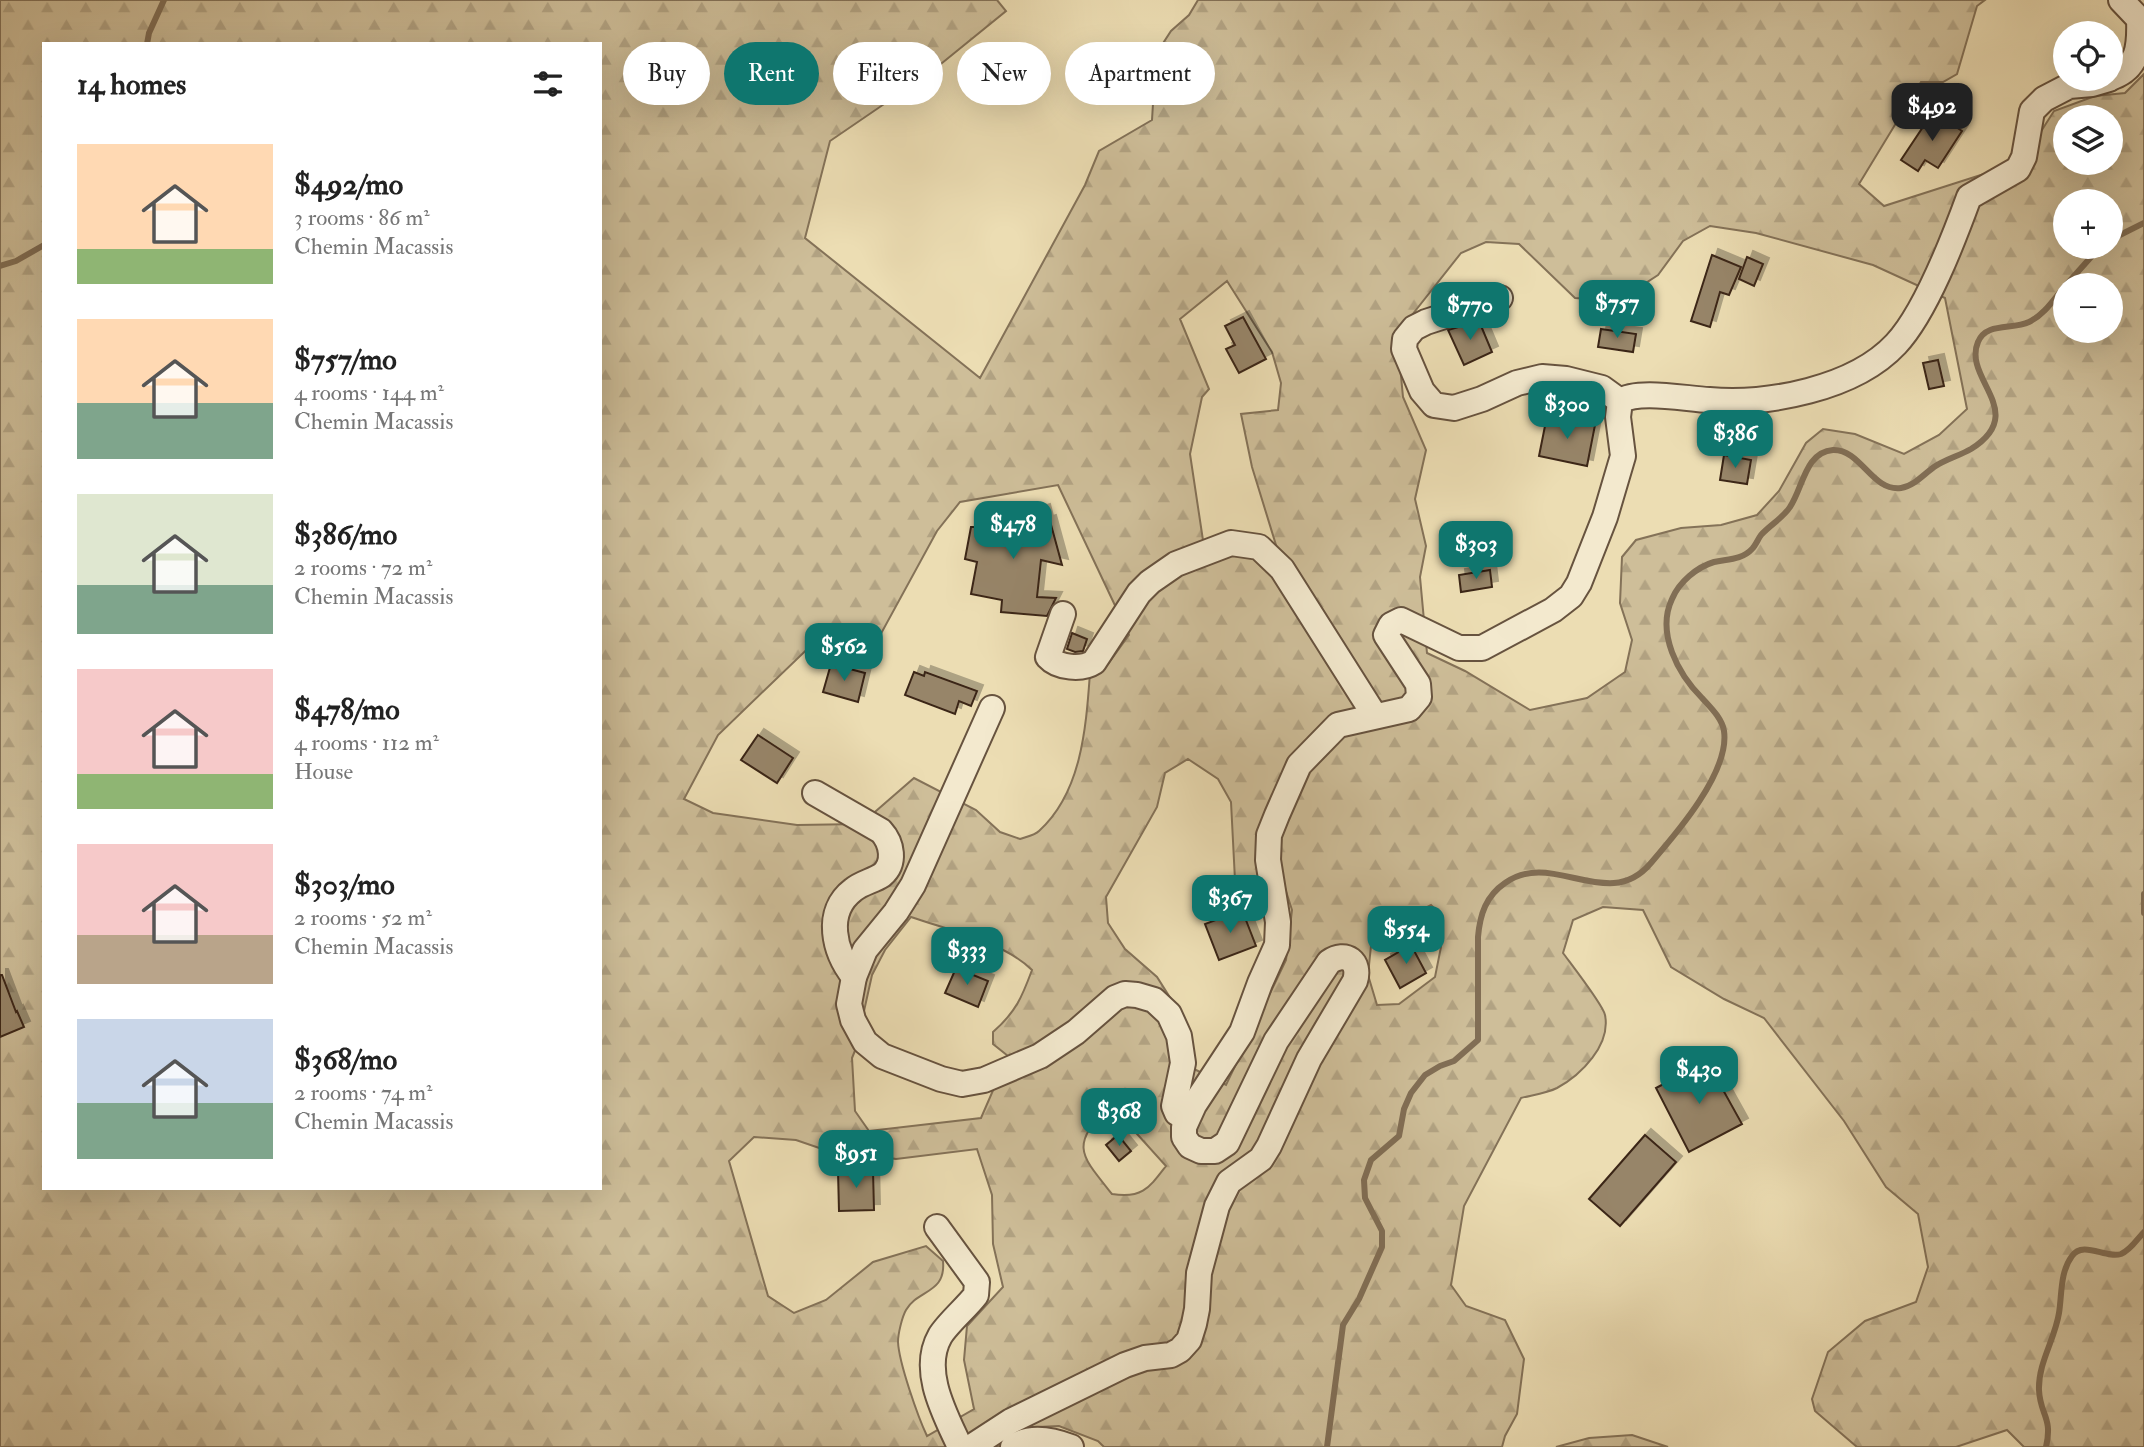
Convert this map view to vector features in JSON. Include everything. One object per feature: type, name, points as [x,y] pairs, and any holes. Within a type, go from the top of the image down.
[{"type":"street","points":[[2121,0],[2139,19],[2140,44],[2133,62],[2123,74]]},
{"type":"street","points":[[971,1447],[1011,1421],[1125,1365],[1171,1355],[1189,1340],[1197,1309],[1199,1273],[1217,1206],[1229,1182],[1261,1159],[1269,1146],[1309,1059],[1358,972],[1354,962],[1345,956],[1336,957],[1329,962],[1288,1021],[1271,1051],[1227,1143],[1207,1153],[1190,1146],[1184,1137],[1187,1117],[1242,1032],[1277,946],[1278,922],[1268,860],[1269,835],[1299,765],[1338,724],[1409,709],[1419,697],[1418,684],[1387,635],[1391,625],[1401,620],[1459,648],[1482,648],[1553,610],[1571,596],[1579,583],[1605,517],[1622,456],[1618,410],[1620,401],[1625,397],[1639,395],[1718,401],[1764,401],[1802,394],[1871,365],[1897,343],[1914,321],[1969,197],[2018,169],[2024,156],[2032,111],[2044,99],[2059,91]]},
{"type":"street","points":[[1500,298],[1426,322],[1414,328],[1405,339],[1404,349],[1408,360],[1422,391],[1434,405],[1454,408],[1517,383],[1542,377],[1566,379],[1602,388],[1620,401]]},
{"type":"street","points":[[1063,614],[1048,657],[1060,664],[1086,667],[1094,662],[1139,593],[1150,582],[1176,564],[1231,543],[1259,547],[1282,569],[1375,716]]},
{"type":"street","points":[[992,708],[913,885],[896,912],[864,950],[854,976],[849,1004],[853,1020],[865,1042],[882,1056],[941,1079],[962,1083],[984,1080],[1040,1056],[1076,1032],[1115,998],[1125,994],[1137,995],[1154,1000],[1169,1014],[1179,1036],[1182,1063],[1174,1106],[1177,1113],[1187,1117]]},
{"type":"street","points":[[815,793],[881,831],[888,839],[891,853],[889,866],[881,875],[852,890],[836,909],[836,942],[845,965],[854,976]]},
{"type":"street","points":[[937,1227],[977,1282],[976,1295],[940,1336],[933,1369],[938,1395],[960,1447]]},
{"type":"street","points":[[1013,1447],[1028,1440],[1046,1440],[1071,1447]]},
{"type":"green space","points":[[0,0],[997,0],[1006,11],[968,42],[957,42],[957,51],[943,62],[943,42],[833,42],[833,105],[883,105],[830,141],[805,238],[980,378],[1085,185],[1099,151],[1152,120],[1153,105],[1215,105],[1215,42],[1164,42],[1171,31],[1189,15],[1198,0],[1985,0],[1977,6],[1957,74],[1943,82],[1921,82],[1859,184],[1884,206],[1990,172],[2021,178],[2040,133],[2053,113],[2053,175],[2123,175],[2123,105],[2070,105],[2095,96],[2125,93],[2144,74],[2144,1447],[2024,1447],[2007,1430],[1956,1447],[1857,1447],[1815,1411],[1812,1399],[1828,1352],[1865,1321],[1916,1302],[1928,1267],[1918,1214],[1886,1187],[1844,1121],[1764,1018],[1724,999],[1671,967],[1643,910],[1603,907],[1573,920],[1563,953],[1605,1015],[1606,1026],[1599,1048],[1584,1067],[1557,1088],[1521,1098],[1464,1206],[1451,1285],[1466,1306],[1505,1320],[1524,1359],[1517,1414],[1502,1447],[1104,1447],[1098,1441],[1059,1426],[1015,1428],[1009,1447],[0,1447]],"holes":[[[1710,226],[1756,233],[1873,265],[1945,298],[1967,409],[1939,435],[1904,454],[1855,434],[1823,429],[1806,443],[1779,491],[1757,515],[1721,525],[1681,528],[1636,540],[1622,557],[1620,603],[1632,640],[1625,672],[1587,698],[1530,710],[1465,671],[1427,653],[1420,577],[1426,546],[1415,499],[1426,450],[1403,397],[1397,334],[1461,253],[1486,242],[1519,244],[1575,298],[1618,301],[1658,275],[1683,241]],[[1227,281],[1272,352],[1281,383],[1278,410],[1241,414],[1252,467],[1276,545],[1204,547],[1190,454],[1202,397],[1209,389],[1180,319]],[[1058,485],[1129,635],[1108,664],[1090,673],[1083,736],[1073,778],[1065,797],[1039,831],[1020,839],[1000,832],[976,810],[914,778],[861,824],[797,825],[713,813],[684,799],[718,735],[824,633],[877,641],[937,531],[960,502]],[[1188,759],[1218,779],[1231,802],[1235,880],[1284,885],[1292,910],[1286,960],[1226,1085],[1192,1068],[1181,1015],[1157,977],[1125,949],[1108,923],[1106,897],[1157,807],[1165,773]],[[1431,905],[1437,911],[1441,947],[1435,977],[1399,1004],[1377,1005],[1368,975],[1371,946],[1410,916]],[[911,917],[991,944],[1032,970],[1017,1004],[993,1032],[993,1044],[1008,1056],[981,1118],[869,1131],[855,1111],[852,1058],[865,1026],[864,1011],[872,975],[885,950]],[[1110,1104],[1166,1166],[1144,1190],[1131,1195],[1112,1194],[1092,1168],[1084,1149],[1089,1130]],[[754,1137],[796,1140],[828,1151],[896,1159],[977,1149],[992,1195],[993,1244],[1003,1287],[967,1326],[964,1360],[974,1409],[927,1436],[905,1376],[899,1351],[899,1330],[906,1310],[940,1280],[943,1261],[926,1246],[873,1262],[826,1300],[794,1313],[768,1296],[729,1161]]]},
{"type":"green space","points":[[1632,1435],[1668,1447],[1556,1447],[1589,1438]]},
{"type":"building","points":[[1933,112],[1962,131],[1938,168],[1925,160],[1918,171],[1901,160]]},
{"type":"building","points":[[1712,255],[1741,267],[1729,295],[1720,292],[1710,327],[1691,321]]},
{"type":"building","points":[[1747,257],[1763,264],[1754,286],[1739,279]]},
{"type":"building","points":[[1243,317],[1266,359],[1239,373],[1226,349],[1235,345],[1225,326]]},
{"type":"building","points":[[1479,321],[1492,352],[1464,365],[1448,330]]},
{"type":"building","points":[[1601,329],[1636,334],[1633,352],[1598,347]]},
{"type":"building","points":[[1938,360],[1944,386],[1929,389],[1923,363]]},
{"type":"building","points":[[1547,416],[1595,425],[1587,466],[1539,456]]},
{"type":"building","points":[[1724,455],[1751,460],[1747,484],[1720,480]]},
{"type":"building","points":[[1044,510],[1047,522],[1050,521],[1062,565],[1041,560],[1037,597],[1056,598],[1047,616],[1001,612],[1002,600],[971,594],[977,562],[965,559],[971,527],[975,527],[977,516],[1007,522]]},
{"type":"building","points":[[1490,570],[1492,587],[1461,592],[1459,575]]},
{"type":"building","points":[[1072,633],[1087,639],[1083,651],[1067,649]]},
{"type":"building","points":[[831,664],[865,673],[858,702],[823,692]]},
{"type":"building","points":[[914,672],[924,676],[925,672],[977,691],[971,706],[959,701],[955,714],[905,695]]},
{"type":"building","points":[[758,735],[793,758],[777,783],[741,760]]},
{"type":"building","points":[[1242,910],[1256,946],[1219,960],[1205,924]]},
{"type":"building","points":[[1411,945],[1426,973],[1400,988],[1385,960]]},
{"type":"building","points":[[956,968],[988,981],[978,1007],[945,993]]},
{"type":"building","points":[[0,975],[24,1027],[0,1037]]},
{"type":"building","points":[[1707,1061],[1742,1124],[1689,1152],[1656,1088]]},
{"type":"building","points":[[1118,1135],[1131,1151],[1119,1161],[1106,1145]]},
{"type":"building","points":[[1645,1135],[1676,1162],[1620,1226],[1589,1199]]},
{"type":"building","points":[[873,1170],[874,1210],[839,1211],[838,1171]]},
{"type":"waterway","points":[[147,42],[164,0]]},
{"type":"waterway","points":[[2123,234],[2144,223]]},
{"type":"waterway","points":[[0,266],[16,261],[42,246]]},
{"type":"waterway","points":[[2077,273],[2089,259]]},
{"type":"waterway","points":[[1327,1447],[1343,1325],[1359,1299],[1382,1247],[1382,1231],[1365,1198],[1364,1180],[1371,1160],[1399,1136],[1404,1109],[1411,1093],[1425,1075],[1454,1061],[1478,1040],[1478,937],[1482,913],[1489,900],[1498,888],[1523,874],[1560,875],[1598,883],[1616,883],[1634,877],[1650,864],[1686,820],[1719,765],[1724,747],[1723,726],[1685,677],[1668,639],[1668,612],[1675,593],[1689,576],[1701,568],[1748,553],[1761,535],[1787,511],[1811,464],[1824,452],[1843,452],[1882,484],[1901,488],[1915,482],[1939,464],[1971,449],[1988,435],[1995,422],[1991,395],[1978,369],[1978,342],[1993,329],[2029,322],[2053,300]]},
{"type":"waterway","points":[[2144,894],[2144,913]]},
{"type":"waterway","points":[[2046,1447],[2048,1429],[2040,1398],[2039,1380],[2057,1323],[2063,1276],[2068,1262],[2082,1250],[2121,1254],[2144,1232]]}]
